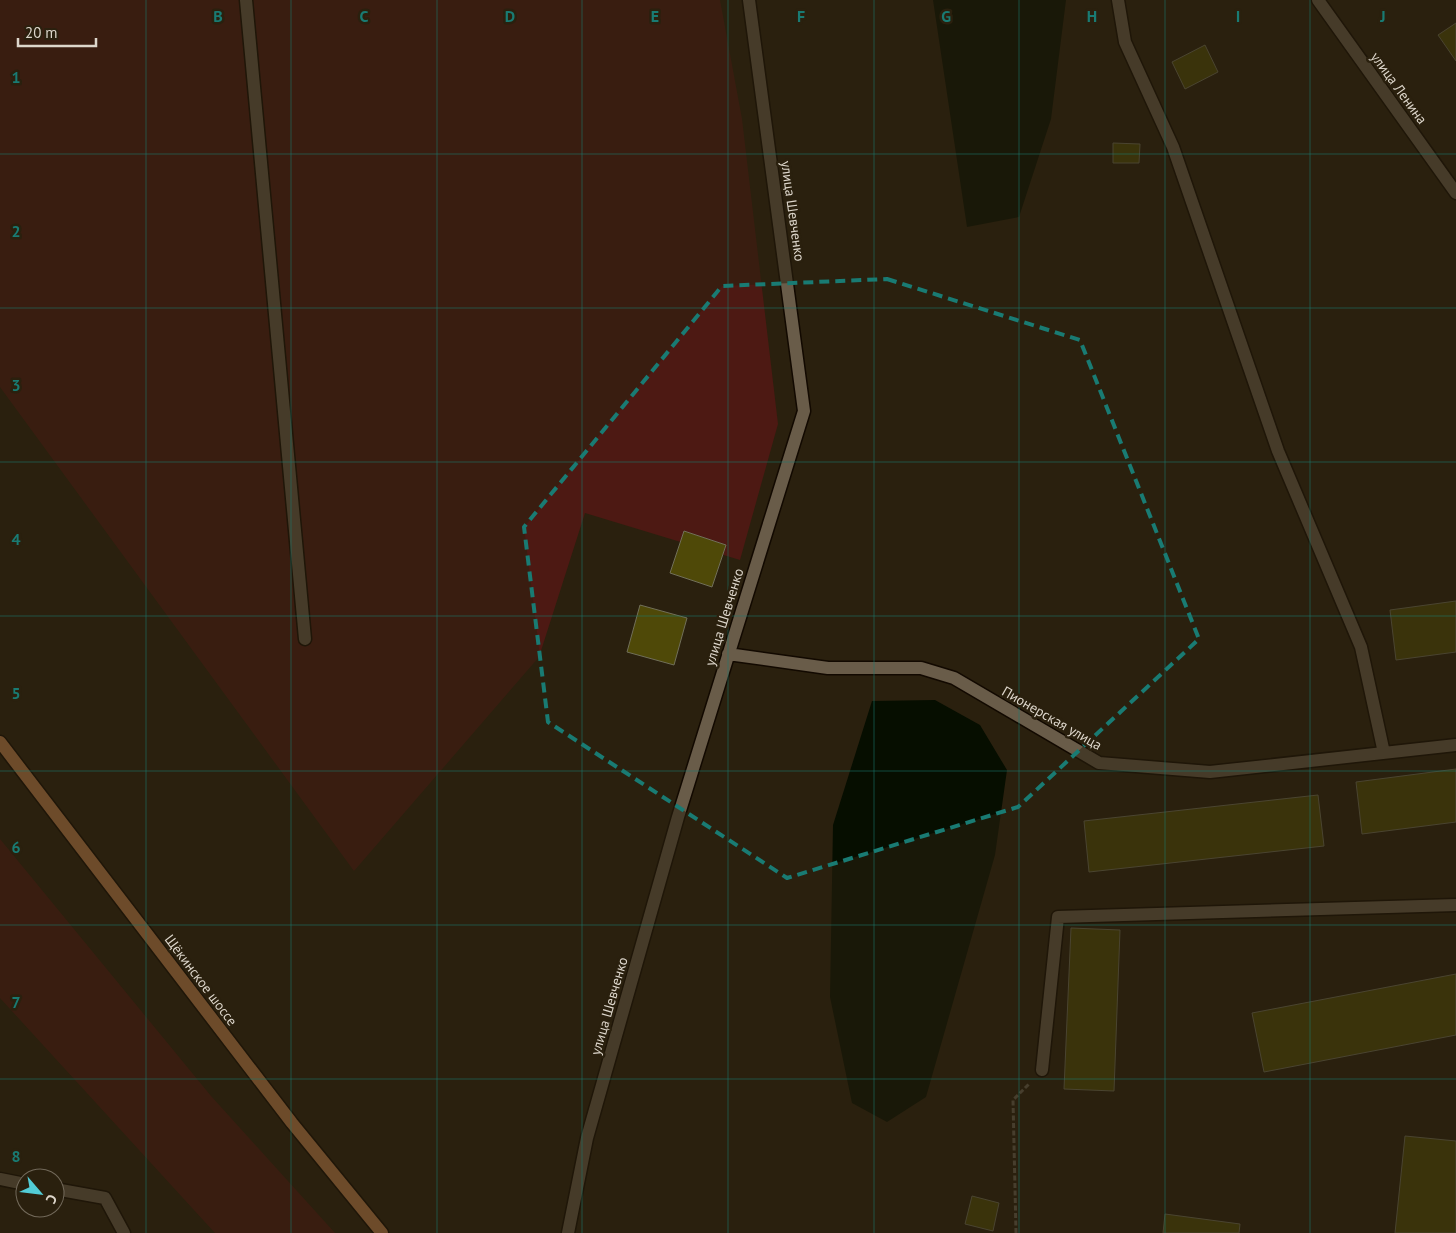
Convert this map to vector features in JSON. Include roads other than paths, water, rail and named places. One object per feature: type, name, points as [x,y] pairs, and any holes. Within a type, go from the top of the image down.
[{"type":"main road","name":"Щёкинское шоссе","points":[[0,742],[292,1123],[382,1233]]},
{"type":"street","points":[[246,0],[305,639]]},
{"type":"street","name":"улица Шевченко","points":[[568,1233],[587,1138],[676,826],[804,411],[749,0]]},
{"type":"street","points":[[1118,0],[1125,42],[1173,148],[1278,451],[1361,647],[1384,753]]},
{"type":"street","name":"улица Ленина","points":[[1318,0],[1456,193]]},
{"type":"street","name":"Пионерская улица","points":[[728,654],[828,668],[921,668],[954,678],[1099,763],[1210,772],[1456,745]]},
{"type":"street","points":[[1042,1070],[1058,917],[1456,905]]},
{"type":"street","points":[[0,1179],[15,1182]]},
{"type":"street","points":[[65,1191],[105,1198],[124,1233]]}]
